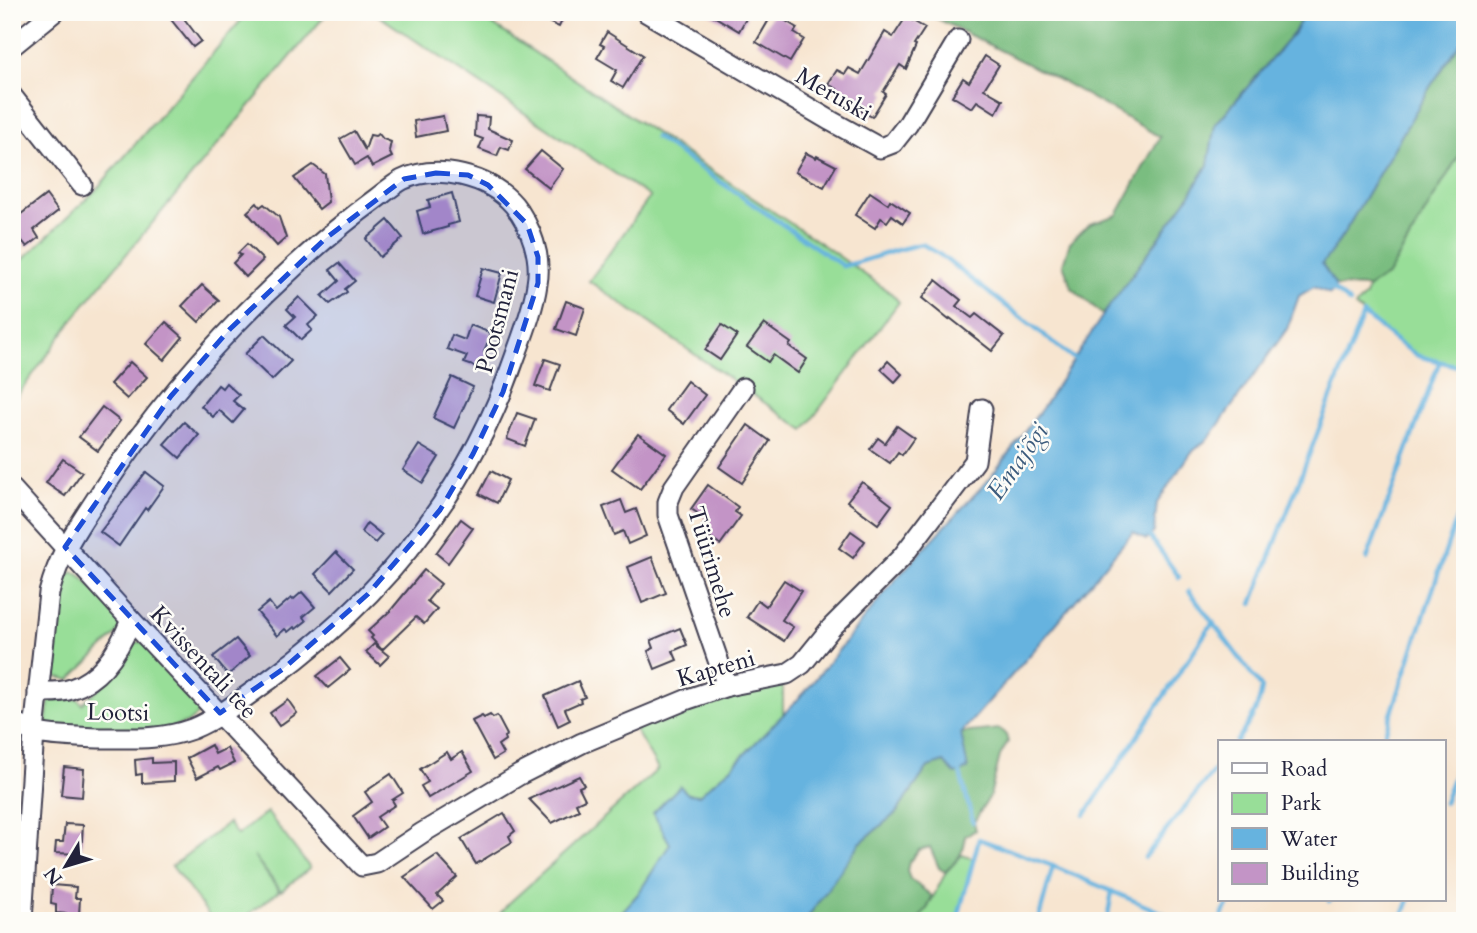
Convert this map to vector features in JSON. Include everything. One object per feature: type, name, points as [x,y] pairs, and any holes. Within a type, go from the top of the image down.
[{"type":"street","points":[[12,46],[54,12]]},
{"type":"street","name":"Meruski","points":[[646,12],[880,149],[894,143],[908,124],[958,40]]},
{"type":"street","points":[[12,96],[82,185]]},
{"type":"street","name":"Pootsmani","points":[[22,921],[34,732],[49,593],[54,572],[65,547],[116,468],[171,396],[239,320],[284,276],[358,211],[404,179],[436,173],[468,176],[502,194],[512,203],[527,225],[538,257],[538,283],[503,392],[473,454],[440,510],[411,548],[333,630],[283,670],[220,713]]},
{"type":"street","name":"Tüürimehe","points":[[727,686],[668,515],[668,502],[674,487],[743,388]]},
{"type":"street","name":"Kapteni","points":[[362,866],[377,863],[519,775],[571,748],[727,686],[787,674],[802,664],[832,626],[902,557],[975,461],[982,409]]},
{"type":"street","name":"Kvissentali tee","points":[[12,489],[362,866]]},
{"type":"street","points":[[38,692],[69,690],[86,683],[116,652],[131,620]]},
{"type":"street","name":"Lootsi","points":[[12,721],[34,732],[85,737],[158,738],[193,729],[220,713]]},
{"type":"highlighted area","points":[[436,173],[468,175],[488,185],[527,224],[538,257],[538,283],[503,392],[473,454],[440,510],[368,594],[283,669],[220,713],[65,547],[171,396],[230,329],[326,238],[404,179]]},
{"type":"green space","points":[[248,12],[328,12],[84,305],[12,403],[12,270],[96,190]]},
{"type":"green space","points":[[373,12],[474,12],[826,247],[892,294],[899,302],[804,430],[589,281],[650,197]]},
{"type":"green space","points":[[924,12],[1305,12],[1294,33],[1215,125],[1208,165],[1186,201],[1103,315],[1072,288],[1063,264],[1070,242],[1090,224],[1117,215],[1160,137],[1063,82]]},
{"type":"green space","points":[[1465,36],[1465,145],[1388,275],[1368,287],[1336,286],[1321,264],[1340,240],[1430,87]]},
{"type":"green space","points":[[1465,145],[1465,368],[1418,356],[1355,307],[1365,296],[1368,287],[1388,275]]},
{"type":"green space","points":[[74,572],[118,613],[121,625],[120,631],[70,680],[53,676],[50,670],[57,593],[64,577]]},
{"type":"green space","points":[[137,642],[144,642],[200,704],[199,713],[187,723],[158,731],[52,729],[46,723],[49,701],[78,699],[82,704],[126,662],[130,649]]},
{"type":"green space","points":[[780,680],[783,686],[783,715],[733,766],[699,795],[688,794],[671,844],[638,894],[614,921],[494,921],[508,904],[658,769],[633,726],[685,705]]},
{"type":"green space","points":[[1000,729],[1008,742],[1000,756],[990,796],[974,822],[976,830],[965,836],[960,856],[945,872],[939,868],[930,847],[919,850],[909,862],[907,871],[910,879],[932,896],[928,907],[917,921],[805,921],[860,843],[896,813],[928,767],[944,762],[960,733]]},
{"type":"green space","points":[[267,812],[310,868],[281,891],[254,856],[279,891],[240,921],[213,921],[172,866],[228,823],[237,835]]},
{"type":"green space","points":[[962,855],[974,859],[957,921],[917,921],[928,907],[946,872]]},
{"type":"water","name":"Emajõgi","points":[[1305,12],[1465,12],[1465,36],[1430,87],[1340,240],[1322,264],[1336,286],[1330,294],[1314,287],[1299,296],[1287,329],[1210,437],[1191,453],[1157,503],[1154,532],[1146,540],[1133,532],[961,733],[968,769],[955,774],[944,762],[928,767],[896,813],[860,843],[805,921],[614,921],[638,894],[670,844],[653,813],[680,786],[688,794],[699,795],[733,766],[805,692],[894,581],[990,478],[1043,407],[1103,315],[1186,201],[1208,165],[1215,125],[1294,33]]},
{"type":"building","points":[[165,12],[179,12],[201,41],[193,47]]},
{"type":"building","points":[[526,12],[566,12],[559,27]]},
{"type":"building","points":[[707,12],[738,12],[747,17],[739,31]]},
{"type":"building","points":[[773,13],[797,28],[794,33],[804,39],[790,62],[756,42]]},
{"type":"building","points":[[906,17],[925,28],[914,45],[916,46],[906,69],[900,65],[883,92],[886,94],[872,117],[858,109],[860,105],[828,84],[837,70],[845,74],[849,68],[860,74],[885,32],[893,37]]},
{"type":"building","points":[[607,32],[643,55],[623,88],[611,81],[617,70],[597,58],[604,46],[600,44]]},
{"type":"building","points":[[985,56],[999,65],[984,89],[1003,100],[996,113],[977,101],[972,108],[952,96],[963,78],[969,82]]},
{"type":"building","points":[[443,116],[446,131],[416,137],[414,121]]},
{"type":"building","points":[[476,116],[489,117],[488,129],[513,140],[509,150],[501,147],[497,156],[479,149],[483,139],[475,136]]},
{"type":"building","points":[[354,131],[365,150],[370,135],[379,134],[391,142],[389,151],[392,157],[372,167],[367,158],[355,165],[340,139]]},
{"type":"building","points":[[541,151],[563,169],[549,188],[525,169]]},
{"type":"building","points":[[806,153],[836,166],[824,187],[795,172]]},
{"type":"building","points":[[313,165],[325,174],[328,202],[319,209],[294,178]]},
{"type":"building","points":[[870,192],[888,204],[890,200],[910,213],[903,223],[892,215],[887,222],[881,218],[875,228],[855,215]]},
{"type":"building","points":[[452,193],[459,222],[423,234],[417,211],[430,207],[428,200]]},
{"type":"building","points":[[46,195],[58,211],[34,230],[39,238],[27,247],[12,229],[12,221]]},
{"type":"building","points":[[257,203],[260,207],[264,204],[279,217],[286,238],[277,246],[247,212]]},
{"type":"building","points":[[388,220],[403,238],[380,257],[366,239]]},
{"type":"building","points":[[247,244],[263,260],[246,277],[233,263]]},
{"type":"building","points":[[339,263],[355,281],[345,289],[347,292],[330,304],[322,296],[339,281],[330,270]]},
{"type":"building","points":[[483,268],[502,273],[494,302],[475,296]]},
{"type":"building","points":[[936,280],[961,300],[956,306],[972,318],[976,314],[1004,336],[992,351],[922,298]]},
{"type":"building","points":[[202,285],[219,300],[199,322],[182,306]]},
{"type":"building","points":[[299,297],[318,316],[308,325],[312,330],[301,340],[286,325],[295,317],[287,309]]},
{"type":"building","points":[[566,301],[585,308],[576,336],[556,329]]},
{"type":"building","points":[[166,322],[183,337],[164,360],[146,344]]},
{"type":"building","points":[[764,324],[791,343],[789,346],[807,359],[798,373],[773,355],[768,362],[747,347]]},
{"type":"building","points":[[470,325],[491,333],[484,352],[487,353],[482,369],[464,363],[467,356],[447,349],[452,335],[465,340]]},
{"type":"building","points":[[722,325],[737,335],[720,360],[705,350]]},
{"type":"building","points":[[264,335],[291,361],[272,380],[245,354]]},
{"type":"building","points":[[545,359],[560,364],[550,391],[535,386]]},
{"type":"building","points":[[888,361],[902,374],[895,382],[881,369]]},
{"type":"building","points":[[130,362],[147,377],[127,399],[110,384]]},
{"type":"building","points":[[452,377],[473,387],[454,428],[433,418]]},
{"type":"building","points":[[687,381],[705,395],[684,424],[666,410]]},
{"type":"building","points":[[226,383],[239,395],[233,401],[244,410],[233,423],[219,410],[213,417],[201,406],[218,385],[222,388]]},
{"type":"building","points":[[102,407],[120,421],[98,451],[79,437]]},
{"type":"building","points":[[517,413],[535,419],[525,446],[507,439]]},
{"type":"building","points":[[184,422],[199,435],[180,458],[164,444]]},
{"type":"building","points":[[748,425],[770,441],[742,483],[719,467]]},
{"type":"building","points":[[897,426],[914,438],[902,455],[898,452],[890,463],[870,449],[878,438],[885,443]]},
{"type":"building","points":[[638,434],[666,454],[640,489],[612,469]]},
{"type":"building","points":[[419,445],[439,457],[423,483],[403,470]]},
{"type":"building","points":[[63,459],[82,472],[65,496],[46,483]]},
{"type":"building","points":[[491,471],[508,480],[497,503],[479,494]]},
{"type":"building","points":[[146,472],[164,486],[119,546],[100,532]]},
{"type":"building","points":[[862,482],[892,505],[878,524],[847,501]]},
{"type":"building","points":[[708,485],[738,507],[735,512],[741,516],[720,545],[699,531],[707,519],[691,509]]},
{"type":"building","points":[[621,500],[626,513],[636,509],[646,536],[628,544],[623,531],[614,535],[603,507]]},
{"type":"building","points":[[461,519],[473,528],[448,563],[436,553]]},
{"type":"building","points":[[367,523],[382,535],[375,543],[361,532]]},
{"type":"building","points":[[851,531],[865,541],[853,558],[839,548]]},
{"type":"building","points":[[336,552],[353,569],[332,591],[315,574]]},
{"type":"building","points":[[652,557],[666,593],[642,603],[628,567]]},
{"type":"building","points":[[424,570],[441,584],[427,601],[437,609],[424,624],[416,617],[382,650],[368,631],[391,610]]},
{"type":"building","points":[[784,580],[801,591],[782,620],[793,627],[784,641],[747,617],[758,600],[766,606]]},
{"type":"building","points":[[302,592],[315,607],[303,617],[306,621],[296,629],[294,627],[288,632],[285,629],[277,636],[257,612],[269,602],[276,611]]},
{"type":"building","points":[[680,628],[687,645],[673,651],[677,660],[655,669],[648,651],[654,648],[651,640]]},
{"type":"building","points":[[236,639],[250,656],[228,675],[213,657]]},
{"type":"building","points":[[374,644],[389,656],[380,665],[366,652]]},
{"type":"building","points":[[340,658],[350,670],[328,688],[317,676]]},
{"type":"building","points":[[578,681],[585,697],[580,699],[581,702],[565,709],[570,720],[558,726],[545,696]]},
{"type":"building","points":[[288,700],[297,713],[279,726],[270,713]]},
{"type":"building","points":[[490,715],[493,718],[497,716],[507,735],[498,745],[503,754],[493,760],[472,721]]},
{"type":"building","points":[[211,745],[215,754],[227,748],[234,763],[220,770],[218,767],[197,778],[187,758]]},
{"type":"building","points":[[447,752],[451,759],[462,752],[473,771],[428,798],[421,786],[428,782],[420,769]]},
{"type":"building","points":[[152,758],[152,763],[174,762],[174,781],[142,783],[142,774],[136,775],[135,760]]},
{"type":"building","points":[[64,767],[84,769],[82,797],[61,795]]},
{"type":"building","points":[[391,774],[403,793],[392,800],[395,805],[377,817],[384,827],[368,838],[353,816],[372,802],[365,792]]},
{"type":"building","points":[[579,776],[584,785],[579,787],[585,799],[576,803],[579,810],[552,823],[529,799]]},
{"type":"building","points":[[504,813],[515,831],[509,836],[512,842],[476,864],[461,839]]},
{"type":"building","points":[[65,824],[83,825],[81,854],[55,853],[56,842],[63,842]]},
{"type":"building","points":[[437,855],[457,877],[437,895],[443,901],[433,909],[404,877]]},
{"type":"building","points":[[52,885],[76,887],[75,898],[80,898],[79,915],[56,913],[56,905],[51,904]]},
{"type":"waterway","points":[[655,137],[843,266],[922,244],[939,254],[1077,361]]},
{"type":"waterway","points":[[1329,286],[1350,303]]},
{"type":"waterway","points":[[1252,604],[1363,314],[1418,356],[1465,368]]},
{"type":"waterway","points":[[1367,559],[1439,363]]},
{"type":"waterway","points":[[1461,506],[1465,494]]},
{"type":"waterway","points":[[1383,740],[1457,517]]},
{"type":"waterway","points":[[1147,532],[1179,577]]},
{"type":"waterway","points":[[1189,591],[1262,688],[1256,710],[1237,740]]},
{"type":"waterway","points":[[1085,815],[1213,622]]},
{"type":"waterway","points":[[1446,797],[1465,745]]},
{"type":"waterway","points":[[1145,857],[1218,766]]},
{"type":"waterway","points":[[959,769],[973,822]]},
{"type":"waterway","points":[[957,921],[979,839],[1053,866],[1181,921]]},
{"type":"waterway","points":[[1038,921],[1053,866]]},
{"type":"waterway","points":[[1107,921],[1112,891]]},
{"type":"waterway","points":[[1222,915],[1230,902]]},
{"type":"waterway","points":[[1401,921],[1408,902]]}]
